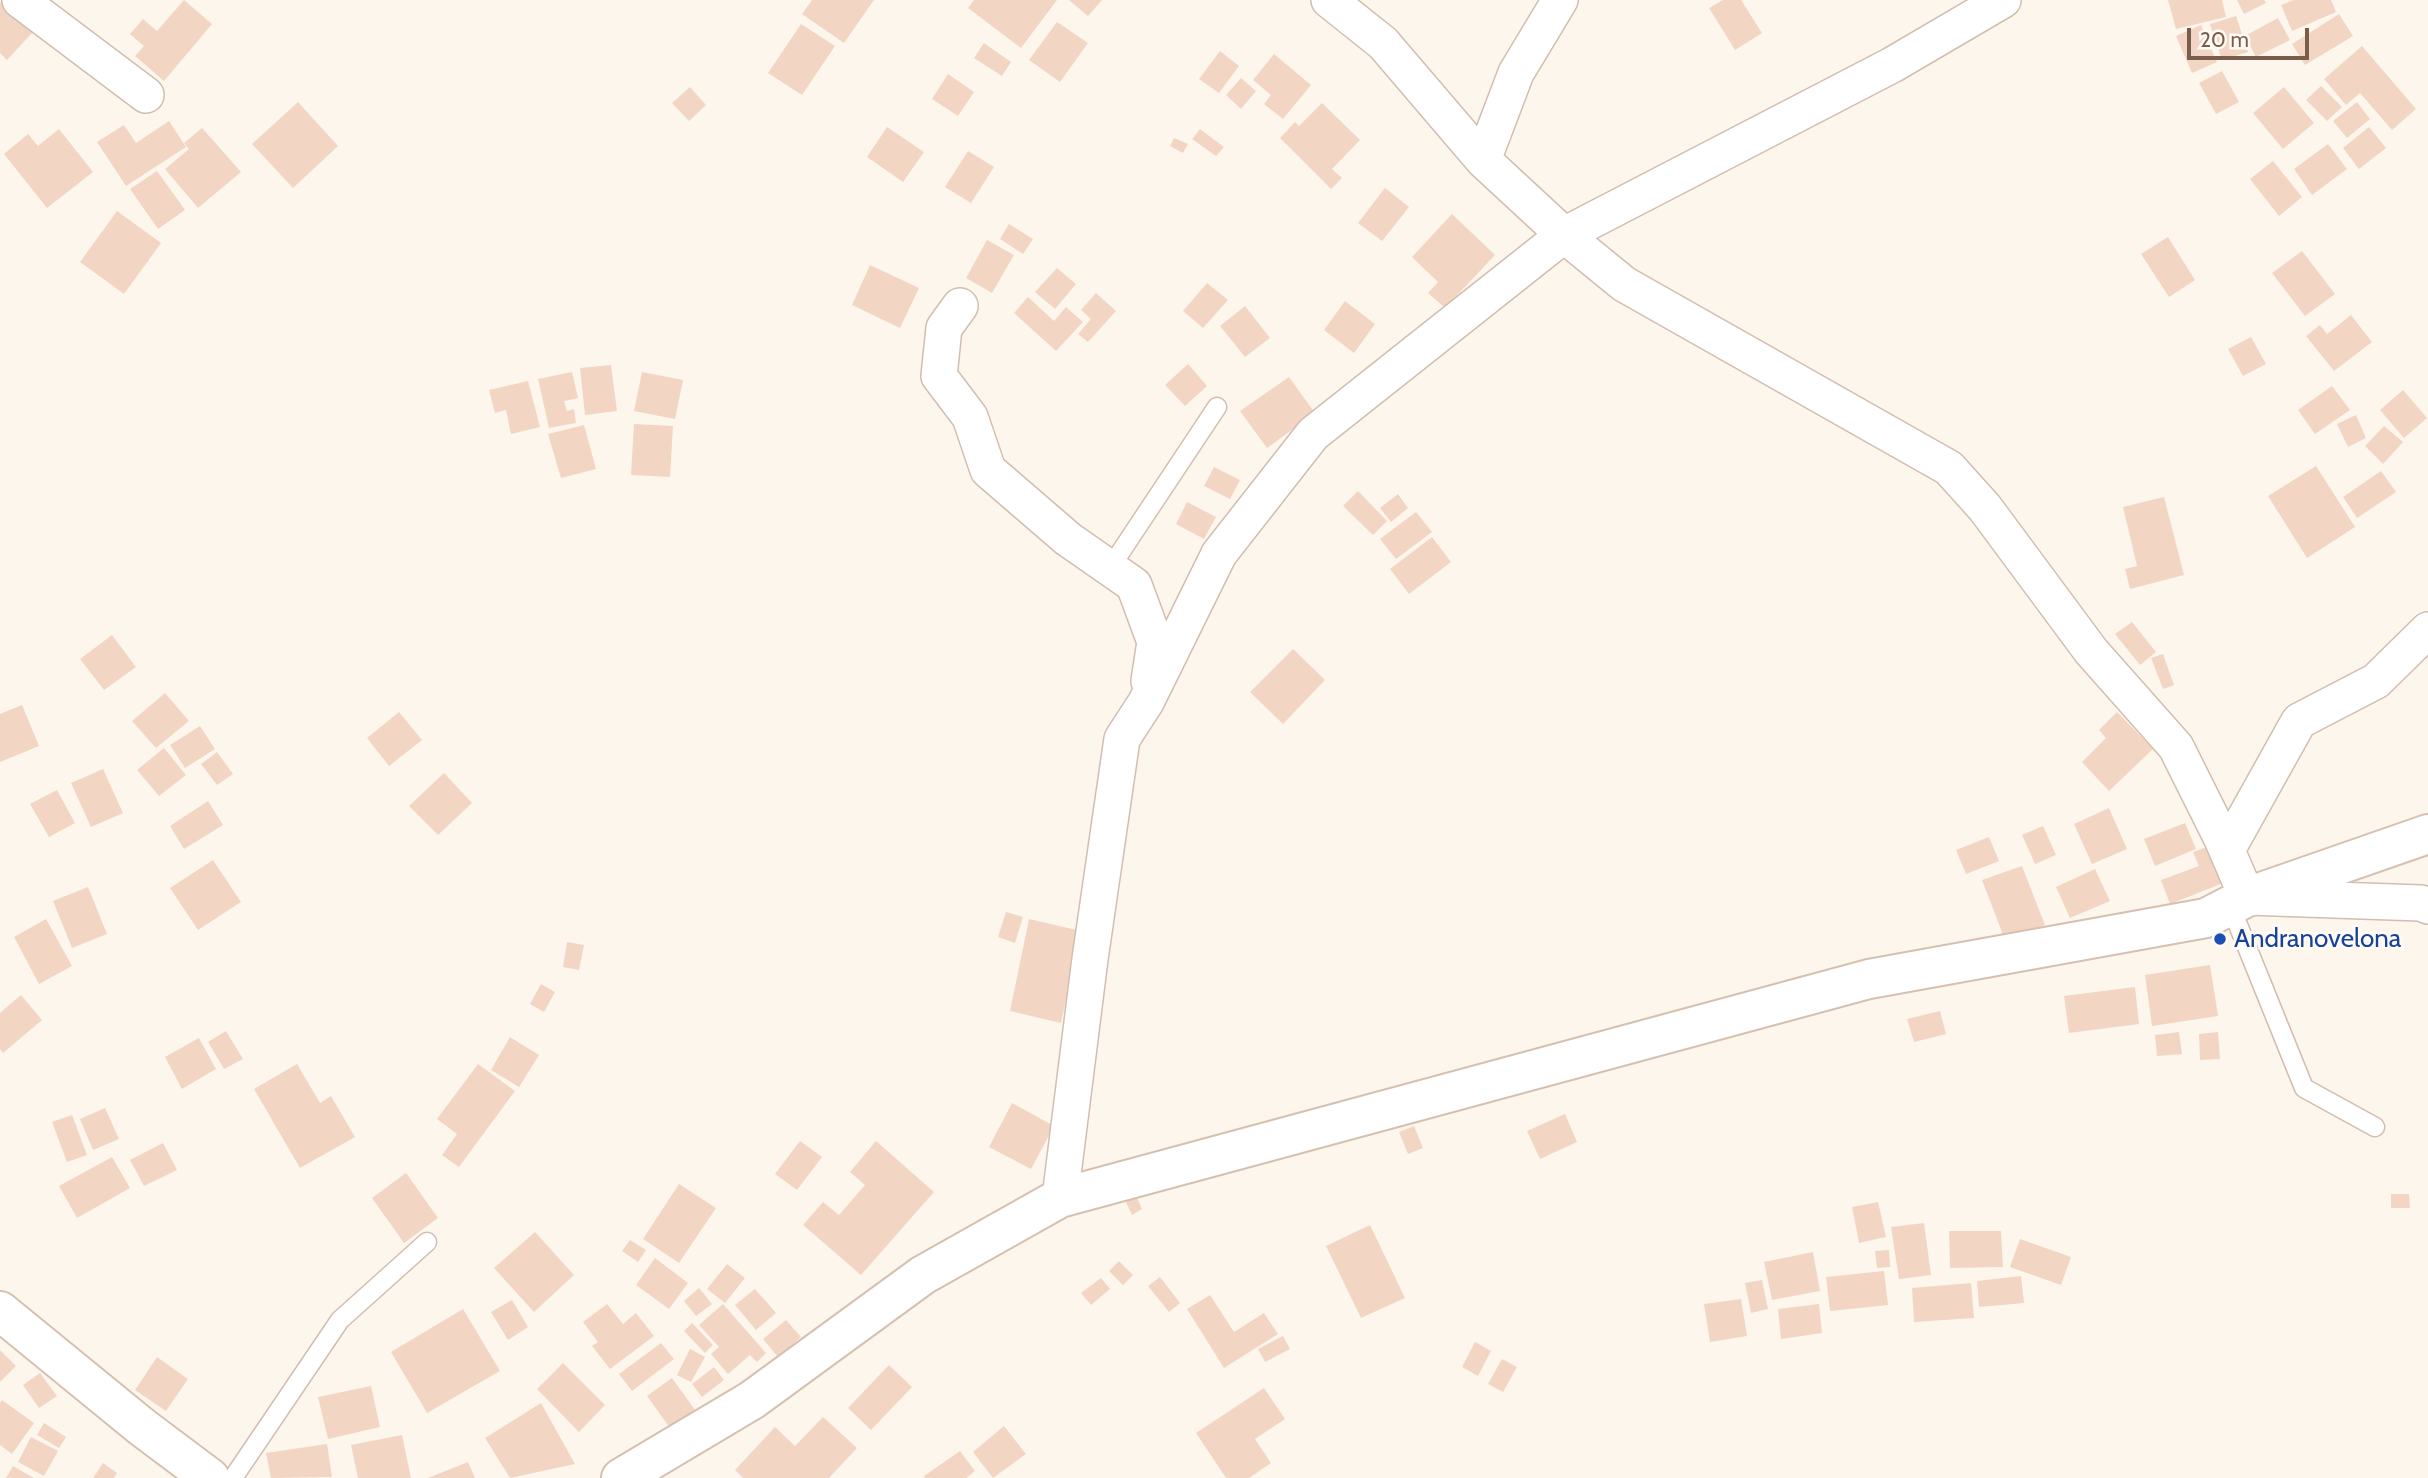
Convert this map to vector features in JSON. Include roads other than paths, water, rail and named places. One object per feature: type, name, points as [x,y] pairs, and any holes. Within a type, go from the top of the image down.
[{"type":"street","points":[[20,0],[146,95]]},
{"type":"street","points":[[1329,0],[1383,43],[1483,160],[1564,235],[1624,284],[1949,468],[1985,508],[2091,651],[2176,747],[2227,850],[2239,901]]},
{"type":"street","points":[[1483,160],[1516,73],[1560,0]]},
{"type":"street","points":[[1060,1198],[1090,959],[1122,739],[1146,702],[1219,554],[1313,434],[1564,235],[1892,65],[2003,0]]},
{"type":"street","points":[[960,306],[944,328],[939,376],[970,417],[988,470],[1068,539],[1134,585],[1155,642],[1146,702]]},
{"type":"street","points":[[2227,850],[2299,722],[2376,681],[2428,630]]},
{"type":"street","points":[[621,1478],[752,1401],[923,1275],[1060,1198],[1869,979],[2206,918],[2239,901],[2428,834]]},
{"type":"street","points":[[2239,901],[2421,903],[2428,906]]},
{"type":"street","points":[[0,1311],[142,1427],[210,1478]]},
{"type":"lane","points":[[1110,568],[1217,407]]},
{"type":"lane","points":[[2239,901],[2304,1088],[2375,1128]]},
{"type":"lane","points":[[233,1478],[340,1320],[427,1242]]},
{"type":"place","name":"Andranovelona","points":[[2220,939]]}]
